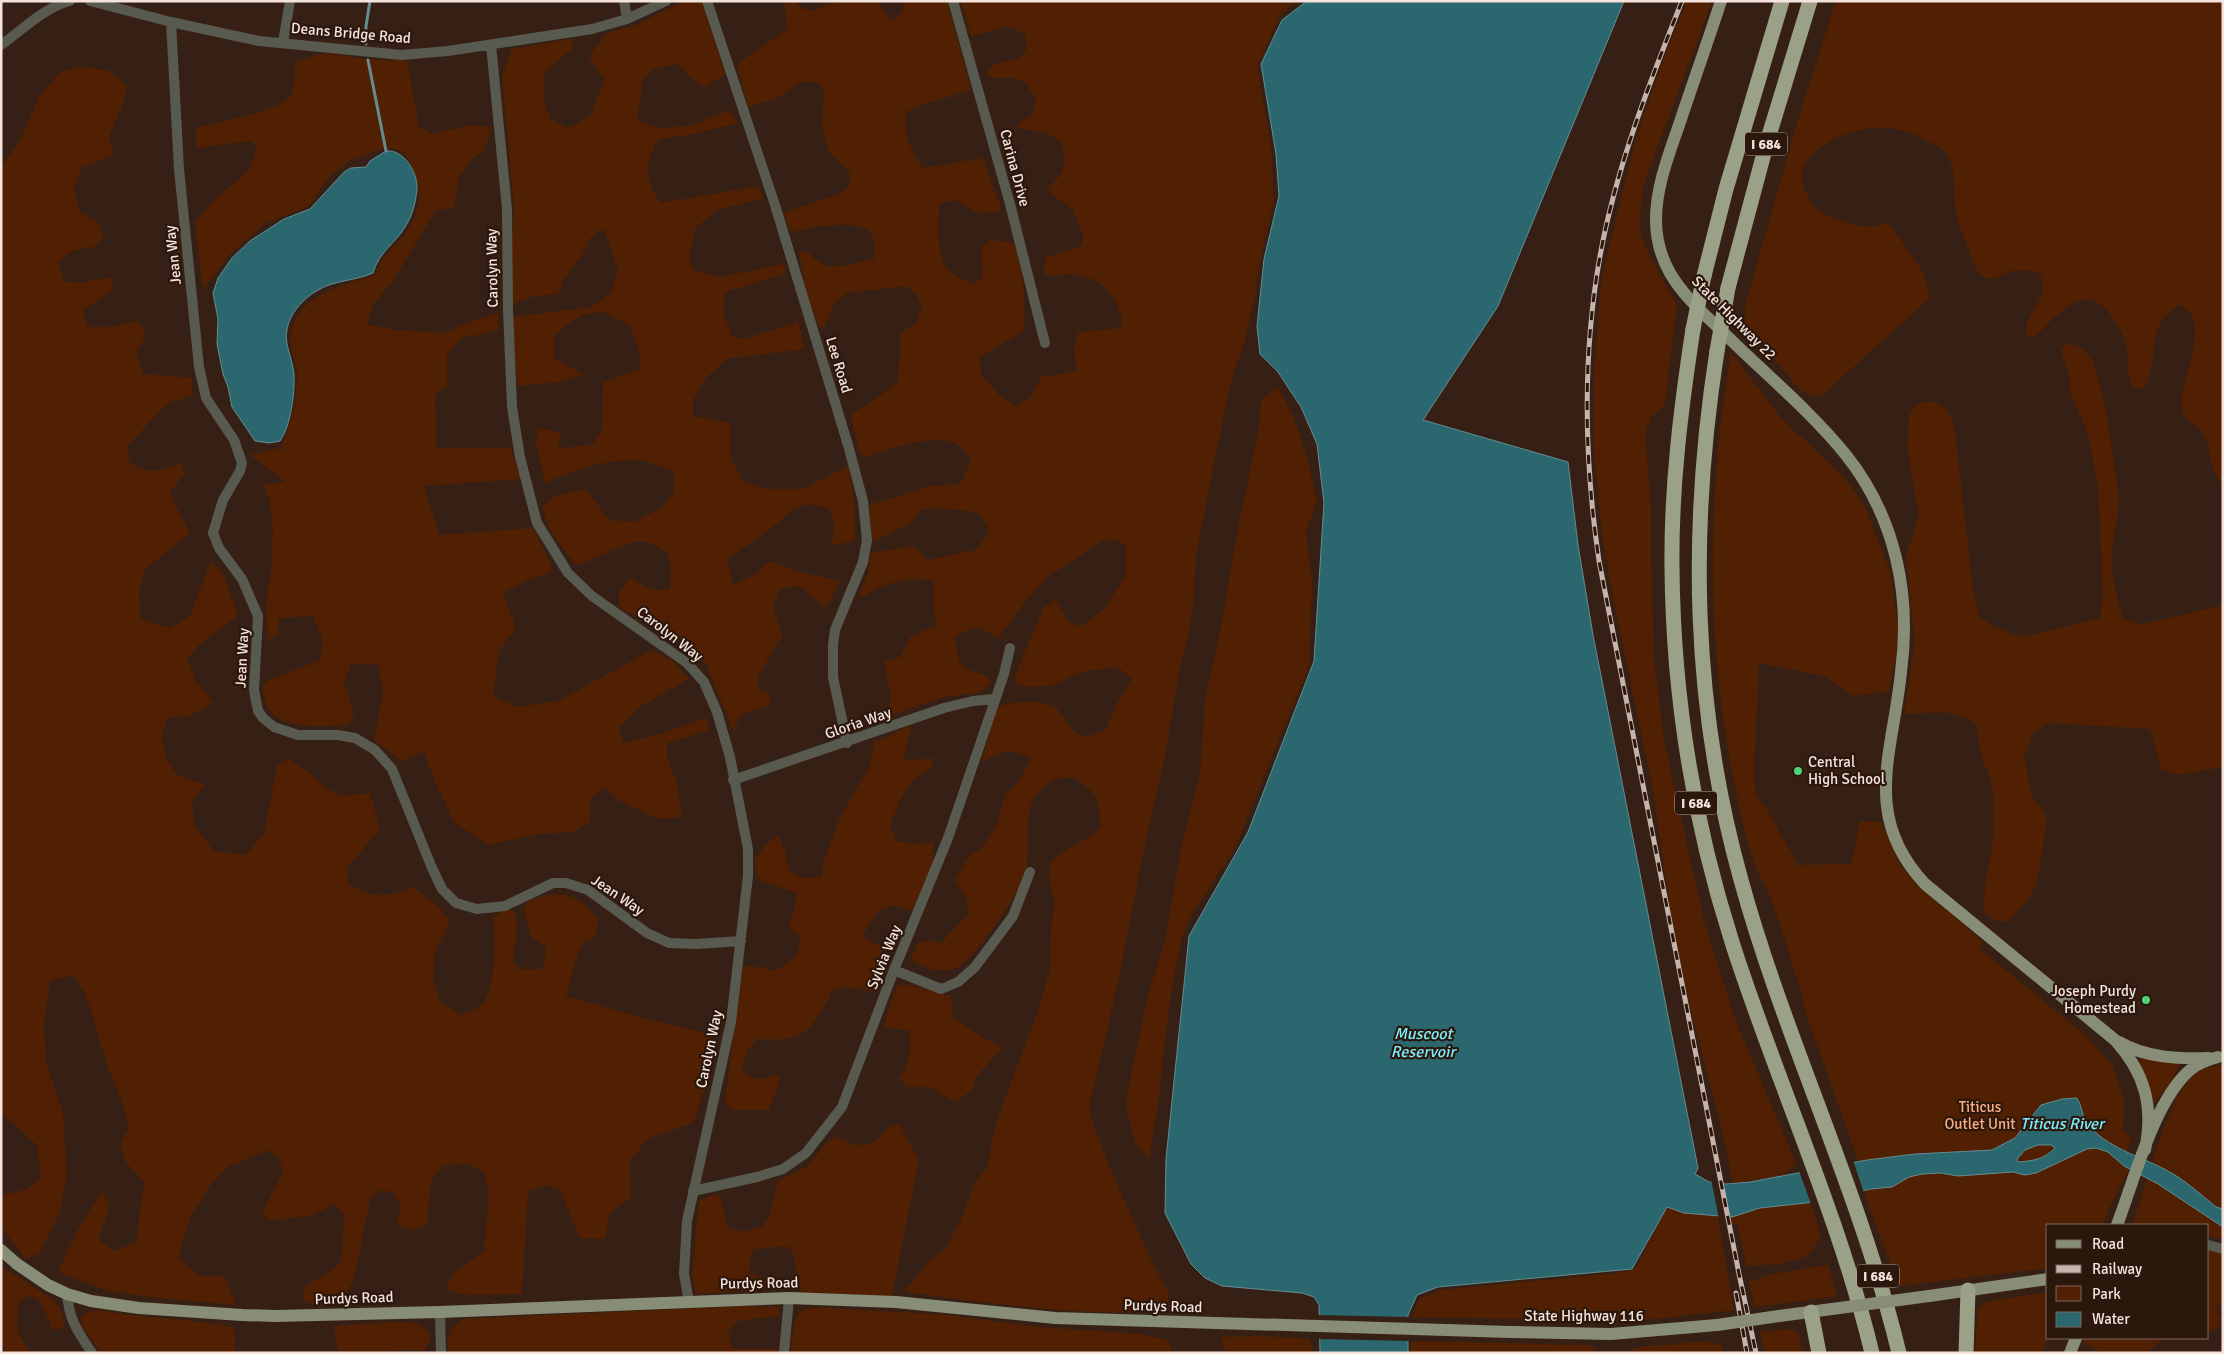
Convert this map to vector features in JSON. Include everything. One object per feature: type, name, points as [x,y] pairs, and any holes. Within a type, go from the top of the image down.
[{"type":"highway","name":"I 684","points":[[1782,1],[1717,222],[1693,329],[1677,455],[1672,564],[1673,619],[1683,727],[1703,834],[1731,940],[1827,1206],[1852,1280],[1872,1353]]},
{"type":"highway","name":"I 684","points":[[1810,1],[1767,142],[1728,288],[1717,351],[1703,457],[1698,556],[1700,627],[1708,724],[1717,776],[1741,880],[1771,973],[1877,1272],[1899,1353]]},
{"type":"highway","points":[[1966,1353],[1968,1290]]},
{"type":"highway","points":[[1811,1312],[1819,1353]]},
{"type":"main road","name":"State Highway 22","points":[[1721,1],[1661,182],[1656,217],[1659,247],[1671,274],[1693,303],[1818,425],[1848,457],[1869,490],[1890,538],[1899,576],[1904,617],[1901,673],[1888,763],[1885,801],[1888,818],[1898,848],[1925,884],[2115,1040]]},
{"type":"main road","points":[[2115,1040],[2134,1049],[2160,1056],[2220,1057]]},
{"type":"main road","points":[[2115,1040],[2134,1064],[2145,1090],[2149,1118],[2145,1150]]},
{"type":"main road","points":[[2117,1224],[2161,1112],[2181,1080],[2203,1062],[2220,1057]]},
{"type":"main road","points":[[1,1250],[32,1276],[67,1294]]},
{"type":"main road","points":[[1968,1290],[2046,1279]]},
{"type":"main road","name":"State Highway 116","points":[[1451,1330],[1611,1334],[1717,1325],[1968,1290]]},
{"type":"main road","name":"Purdys Road","points":[[67,1294],[114,1305],[276,1316],[440,1312],[789,1298],[903,1302],[1055,1318],[1451,1330]]},
{"type":"main road","points":[[2070,1353],[2076,1339]]},
{"type":"street","points":[[1,45],[48,11],[70,1]]},
{"type":"street","name":"Deans Bridge Road","points":[[90,1],[171,22],[259,41],[402,55],[448,52],[592,29],[627,19],[666,1]]},
{"type":"street","points":[[283,42],[290,1]]},
{"type":"street","points":[[624,1],[627,19]]},
{"type":"street","name":"Lee Road","points":[[707,1],[775,205],[848,445],[863,501],[867,540],[863,562],[835,630],[833,645],[833,677],[847,743]]},
{"type":"street","name":"Carina Drive","points":[[953,1],[1010,204],[1046,343]]},
{"type":"street","name":"Jean Way","points":[[171,22],[179,169],[198,367],[206,398],[234,440],[242,463],[240,471],[224,500],[213,534],[219,548],[242,579],[258,616],[254,690],[258,711],[274,727],[298,735],[338,735],[355,738],[375,750],[392,769],[405,805],[442,889],[456,903],[477,909],[505,906],[550,884],[566,882],[588,890],[647,933],[669,943],[696,944],[741,941]]},
{"type":"street","name":"Carolyn Way","points":[[491,45],[507,209],[512,406],[520,457],[537,523],[568,573],[592,596],[687,663],[704,682],[717,712],[730,758],[748,849],[748,876],[731,1022],[687,1221],[684,1274],[689,1302]]},
{"type":"street","name":"Sylvia Way","points":[[693,1191],[757,1177],[783,1169],[806,1153],[842,1107],[894,970],[948,838],[1004,674],[1010,648]]},
{"type":"street","name":"Gloria Way","points":[[733,780],[847,743],[944,708],[973,701],[994,699]]},
{"type":"street","points":[[894,970],[941,989],[958,982],[975,967],[1013,916],[1030,872]]},
{"type":"street","points":[[2209,1244],[2223,1249]]},
{"type":"street","points":[[67,1294],[72,1320],[92,1353]]},
{"type":"street","points":[[784,1353],[789,1298]]},
{"type":"street","points":[[440,1312],[441,1353]]},
{"type":"green space","points":[[683,1],[702,1],[725,74],[705,87],[695,82],[678,64],[653,69],[643,80],[637,120],[660,129],[693,125],[728,110],[739,123],[694,134],[659,139],[649,164],[648,171],[651,187],[661,203],[758,186],[763,199],[717,210],[695,228],[689,259],[695,271],[720,277],[783,264],[786,274],[725,292],[723,312],[732,337],[743,339],[798,322],[805,349],[726,359],[704,380],[693,400],[693,416],[730,423],[730,456],[742,480],[764,489],[802,489],[849,466],[854,503],[855,540],[832,546],[834,522],[828,508],[808,504],[791,510],[771,529],[727,559],[733,585],[754,575],[769,561],[800,572],[840,581],[826,608],[799,586],[780,589],[773,607],[782,636],[757,678],[760,691],[770,694],[770,705],[740,715],[734,732],[706,664],[662,629],[619,608],[619,593],[630,578],[650,589],[670,590],[671,567],[668,553],[649,542],[632,542],[576,566],[549,528],[542,508],[554,496],[586,489],[609,520],[634,522],[662,508],[674,491],[674,472],[648,462],[631,460],[593,466],[545,483],[536,442],[538,428],[561,433],[558,449],[593,444],[602,430],[603,383],[641,368],[639,350],[629,325],[603,312],[584,314],[564,326],[555,336],[554,358],[583,374],[559,382],[518,386],[511,317],[592,307],[611,293],[618,271],[604,228],[590,238],[582,255],[565,278],[558,294],[535,296],[509,305],[514,209],[502,76],[512,49],[571,39],[574,47],[544,73],[543,100],[551,119],[570,128],[590,116],[605,79],[596,69],[589,56],[606,34],[636,25]]},
{"type":"green space","points":[[784,1],[793,1],[800,7],[811,11],[838,1],[877,1],[890,20],[902,13],[904,1],[947,1],[971,90],[919,106],[906,112],[907,135],[912,149],[923,168],[983,158],[1001,208],[999,212],[979,213],[955,200],[941,203],[938,228],[940,248],[942,258],[949,271],[961,279],[974,284],[983,277],[981,247],[991,240],[1014,243],[1023,287],[1023,332],[979,357],[981,374],[999,395],[1015,406],[1029,399],[1041,377],[1076,371],[1074,344],[1079,332],[1120,328],[1123,320],[1112,296],[1101,284],[1086,277],[1076,275],[1045,275],[1043,266],[1047,257],[1080,247],[1084,238],[1073,210],[1047,190],[1063,170],[1065,158],[1062,146],[1058,140],[1046,133],[1017,128],[1018,123],[1032,115],[1036,99],[1024,81],[1011,78],[991,78],[987,74],[993,65],[1020,58],[1027,49],[1025,34],[1009,26],[971,36],[961,1],[1297,1],[1281,14],[1257,66],[1271,146],[1274,200],[1259,266],[1254,303],[1243,348],[1233,374],[1215,457],[1196,556],[1193,607],[1188,639],[1181,661],[1165,756],[1144,849],[1119,978],[1090,1104],[1091,1118],[1107,1161],[1151,1260],[1168,1292],[1170,1310],[1137,1312],[1070,1311],[1003,1305],[904,1292],[930,1260],[945,1249],[961,1220],[975,1182],[987,1168],[996,1123],[1041,1003],[1050,968],[1051,926],[1055,903],[1049,878],[1050,864],[1057,855],[1090,837],[1101,827],[1099,809],[1092,792],[1072,777],[1050,782],[1036,796],[1029,811],[1025,873],[1015,895],[972,955],[954,969],[948,970],[937,970],[911,960],[917,944],[930,940],[940,944],[968,915],[967,900],[955,880],[969,856],[983,847],[998,822],[1005,795],[1018,782],[1031,759],[1018,753],[1006,752],[982,762],[996,708],[1024,702],[1047,704],[1057,709],[1076,732],[1089,736],[1105,730],[1118,701],[1132,679],[1118,667],[1082,672],[1054,685],[1035,687],[1017,685],[1015,675],[1044,607],[1056,600],[1068,621],[1080,627],[1105,608],[1126,575],[1126,546],[1118,540],[1102,541],[1049,576],[1027,599],[998,639],[982,629],[967,630],[955,636],[957,654],[961,664],[970,670],[987,676],[991,683],[978,693],[945,697],[885,717],[891,697],[884,662],[900,657],[911,636],[936,626],[933,601],[934,582],[914,579],[894,582],[858,599],[868,572],[871,553],[914,546],[927,560],[976,550],[990,531],[980,514],[951,509],[929,509],[921,510],[911,523],[873,542],[869,505],[931,486],[960,484],[971,460],[958,445],[949,441],[938,440],[912,443],[865,458],[859,451],[850,414],[866,406],[898,382],[901,332],[915,324],[922,307],[915,293],[904,286],[847,293],[835,302],[822,331],[817,321],[804,283],[800,253],[807,251],[818,262],[828,266],[848,265],[874,259],[874,242],[870,233],[864,228],[855,226],[832,225],[791,232],[784,213],[842,193],[850,186],[850,173],[830,153],[826,144],[822,125],[824,93],[819,83],[804,81],[773,100],[748,107],[737,66],[748,56],[788,29]]},
{"type":"green space","points":[[1687,1],[1712,1],[1643,186],[1639,231],[1651,259],[1677,305],[1665,404],[1652,417],[1645,432],[1651,505],[1654,658],[1664,740],[1704,921],[1735,1019],[1796,1163],[1783,1176],[1733,1183],[1720,1121],[1690,1008],[1669,904],[1654,794],[1613,598],[1602,534],[1594,452],[1594,371],[1602,276],[1634,145],[1663,60]]},
{"type":"green space","points":[[1836,1],[2223,1],[2223,484],[2215,473],[2204,435],[2185,417],[2182,409],[2184,384],[2195,338],[2194,325],[2190,313],[2180,305],[2168,314],[2161,323],[2156,334],[2149,377],[2143,388],[2134,388],[2131,383],[2126,344],[2120,330],[2102,305],[2092,300],[2082,300],[2061,311],[2034,338],[2026,334],[2029,318],[2041,298],[2043,290],[2039,272],[2014,270],[1989,279],[1976,269],[1956,212],[1952,166],[1946,153],[1940,147],[1897,129],[1864,129],[1836,138],[1812,155],[1805,166],[1802,179],[1810,201],[1818,210],[1825,214],[1858,226],[1887,223],[1910,253],[1926,280],[1929,299],[1830,389],[1819,396],[1802,392],[1750,331],[1745,324],[1745,306],[1798,120]]},
{"type":"green space","points":[[326,53],[364,59],[407,61],[419,127],[432,134],[470,125],[492,127],[484,150],[471,160],[459,177],[454,208],[436,210],[394,280],[374,303],[366,324],[395,330],[444,333],[471,321],[498,313],[499,330],[462,338],[447,354],[447,386],[435,394],[436,448],[510,448],[521,479],[424,486],[439,535],[533,528],[549,560],[552,572],[528,580],[503,593],[516,628],[499,651],[493,696],[517,707],[558,701],[652,650],[672,660],[689,679],[641,706],[618,729],[624,743],[663,733],[706,718],[709,730],[667,743],[667,757],[677,783],[682,817],[657,819],[618,800],[603,787],[590,800],[590,821],[574,832],[539,834],[488,845],[454,822],[433,777],[424,751],[402,761],[374,740],[383,694],[379,665],[352,663],[344,682],[354,713],[350,724],[306,726],[294,724],[283,721],[274,715],[267,706],[262,690],[267,681],[320,660],[323,640],[312,615],[278,619],[278,635],[268,640],[266,603],[271,573],[273,527],[269,498],[262,484],[286,482],[250,455],[281,448],[288,430],[295,402],[297,383],[297,370],[291,347],[292,331],[297,317],[306,306],[331,290],[375,275],[385,256],[403,237],[413,220],[419,200],[419,190],[417,180],[402,151],[387,147],[349,161],[328,178],[314,201],[307,207],[266,223],[228,256],[203,290],[195,222],[217,198],[244,175],[252,163],[257,146],[249,141],[196,148],[196,128],[256,113],[278,105],[292,93],[295,63]]},
{"type":"green space","points":[[80,67],[108,70],[127,86],[122,107],[109,136],[113,156],[82,167],[74,187],[80,213],[96,220],[104,236],[94,247],[72,251],[58,262],[64,281],[80,283],[111,277],[114,289],[82,311],[88,327],[111,327],[138,321],[146,336],[136,352],[143,374],[192,378],[192,395],[167,404],[127,446],[129,462],[148,471],[160,470],[181,462],[185,474],[170,491],[190,533],[145,569],[139,593],[141,619],[170,628],[190,616],[211,561],[222,571],[238,615],[200,644],[187,658],[197,683],[213,704],[189,716],[167,718],[162,736],[166,758],[177,775],[205,785],[192,801],[194,825],[214,851],[246,855],[264,834],[277,765],[289,760],[309,772],[325,788],[343,796],[370,793],[380,829],[346,869],[349,885],[366,892],[381,895],[396,893],[413,887],[438,906],[450,921],[435,953],[433,982],[441,1003],[462,1015],[480,1006],[489,990],[494,965],[493,919],[499,913],[509,909],[515,913],[517,928],[513,961],[519,969],[537,970],[544,966],[546,947],[531,938],[524,910],[527,902],[538,898],[557,894],[566,895],[582,903],[598,919],[595,937],[585,941],[578,953],[566,996],[651,1020],[711,1034],[706,1085],[693,1123],[647,1139],[630,1161],[631,1198],[610,1213],[605,1239],[580,1238],[560,1189],[545,1185],[528,1192],[522,1294],[464,1295],[445,1289],[454,1273],[484,1252],[489,1190],[483,1171],[466,1163],[443,1166],[431,1180],[427,1225],[410,1230],[396,1224],[401,1206],[393,1192],[380,1190],[370,1199],[354,1279],[341,1302],[318,1307],[304,1301],[304,1287],[328,1274],[342,1260],[344,1214],[334,1204],[313,1215],[270,1221],[262,1212],[283,1172],[279,1158],[268,1150],[227,1167],[209,1187],[190,1218],[178,1257],[199,1276],[224,1276],[236,1305],[149,1297],[109,1291],[58,1272],[77,1231],[102,1191],[110,1207],[98,1239],[114,1251],[136,1242],[144,1182],[125,1161],[120,1144],[129,1128],[122,1101],[108,1068],[86,995],[74,975],[50,981],[44,1025],[46,1062],[63,1113],[67,1175],[60,1211],[39,1254],[25,1259],[1,1226],[1,1196],[27,1189],[41,1178],[37,1145],[1,1113],[1,168],[21,138],[39,97],[60,72]]},
{"type":"green space","points":[[2066,344],[2079,347],[2089,356],[2094,366],[2104,401],[2119,495],[2112,565],[2123,618],[2138,624],[2147,623],[2223,605],[2223,767],[2178,775],[2161,770],[2150,729],[2049,723],[2034,732],[2024,756],[2032,796],[2044,812],[2047,821],[2037,882],[2027,901],[2007,922],[1994,919],[1984,912],[1985,886],[1993,843],[1993,792],[1992,783],[1982,758],[1976,725],[1970,719],[1943,712],[1904,714],[1915,643],[1906,556],[1919,516],[1907,448],[1909,415],[1914,407],[1923,402],[1931,401],[1946,408],[1954,423],[1973,590],[1980,617],[1993,627],[2023,637],[2100,618],[2103,598],[2098,486],[2087,430],[2070,393],[2069,376],[2061,351]]},
{"type":"green space","name":"Titicus Outlet Unit","points":[[1731,352],[1781,418],[1846,479],[1865,507],[1890,571],[1898,627],[1896,655],[1889,691],[1853,696],[1824,676],[1759,663],[1754,777],[1756,795],[1768,811],[1798,865],[1851,864],[1860,821],[1881,822],[1899,863],[1916,884],[1984,942],[1978,947],[2085,1035],[2113,1066],[2124,1101],[2123,1131],[2132,1138],[2122,1164],[2129,1169],[2110,1206],[2103,1224],[2046,1224],[2046,1268],[1899,1286],[1866,1199],[1865,1190],[1868,1189],[1804,1008],[1802,995],[1782,930],[1768,891],[1757,871],[1751,853],[1731,769],[1722,710],[1713,590],[1713,530],[1722,411]]},
{"type":"green space","points":[[1278,387],[1293,416],[1307,458],[1317,501],[1306,531],[1312,583],[1309,666],[1235,848],[1191,916],[1181,939],[1168,1014],[1158,1104],[1149,1160],[1135,1142],[1127,1109],[1127,1095],[1148,995],[1165,941],[1182,844],[1200,775],[1205,699],[1221,627],[1235,543],[1260,422],[1261,399]]},
{"type":"green space","points":[[912,725],[904,757],[907,761],[933,758],[932,769],[915,778],[909,785],[890,826],[897,841],[914,844],[933,842],[933,862],[912,911],[894,905],[879,910],[862,936],[883,948],[878,986],[872,991],[843,987],[831,992],[814,1022],[801,1034],[786,1039],[757,1039],[748,1049],[742,1070],[749,1076],[757,1079],[775,1075],[781,1078],[769,1110],[731,1110],[725,1100],[743,967],[752,966],[776,971],[797,955],[801,937],[788,927],[796,905],[797,893],[762,881],[757,875],[755,860],[767,843],[778,836],[785,851],[789,870],[803,878],[821,877],[825,858],[841,815],[870,766],[874,742]]},
{"type":"green space","points":[[900,985],[910,985],[951,996],[953,1018],[984,1038],[1003,1047],[977,1076],[972,1090],[957,1101],[953,1101],[929,1087],[908,1087],[899,1079],[909,1056],[909,1030],[883,1028],[896,988]]},
{"type":"green space","points":[[2140,1058],[2180,1064],[2175,1073],[2173,1091],[2162,1091],[2155,1103],[2153,1103],[2139,1063]]},
{"type":"green space","points":[[2223,1065],[2223,1239],[2209,1236],[2209,1224],[2133,1224],[2147,1178],[2151,1180],[2156,1165],[2152,1163],[2175,1102],[2189,1080],[2200,1071],[2213,1066]]},
{"type":"green space","points":[[899,1124],[919,1160],[892,1296],[802,1294],[793,1252],[787,1246],[754,1249],[750,1260],[749,1273],[762,1278],[770,1289],[696,1294],[692,1275],[699,1201],[714,1194],[721,1197],[728,1228],[744,1232],[762,1227],[770,1214],[778,1181],[807,1167],[825,1145],[836,1136],[849,1143],[864,1145],[873,1142],[886,1130]]},
{"type":"green space","points":[[1810,1202],[1821,1237],[1808,1256],[1780,1264],[1746,1266],[1738,1224],[1731,1225],[1730,1217],[1760,1208]]},
{"type":"green space","points":[[1667,1207],[1718,1217],[1734,1310],[1636,1321],[1412,1317],[1419,1299],[1440,1290],[1619,1273],[1635,1269]]},
{"type":"green space","points":[[2209,1250],[2223,1254],[2223,1301],[2218,1304],[2216,1311],[2221,1318],[2219,1326],[2211,1331],[2209,1330]]},
{"type":"green space","points":[[1828,1265],[1837,1296],[1755,1307],[1749,1282],[1767,1275]]},
{"type":"green space","points":[[1,1266],[52,1299],[58,1305],[61,1312],[64,1327],[55,1331],[37,1299],[32,1296],[20,1299],[17,1322],[19,1334],[33,1353],[3,1353],[5,1348],[1,1340]]},
{"type":"green space","points":[[2046,1292],[2046,1339],[2048,1339],[2042,1353],[1975,1353],[1978,1308],[1986,1302]]},
{"type":"green space","points":[[739,1306],[779,1307],[779,1316],[738,1321],[728,1332],[734,1349],[779,1349],[779,1353],[448,1353],[450,1333],[455,1325],[464,1319]]},
{"type":"green space","points":[[808,1308],[947,1315],[1040,1327],[1141,1334],[1168,1340],[1173,1353],[791,1353],[793,1330],[799,1313]]},
{"type":"green space","points":[[99,1310],[233,1327],[235,1331],[235,1353],[101,1353],[84,1329],[81,1318],[87,1312]]},
{"type":"green space","points":[[395,1322],[416,1324],[425,1328],[431,1337],[425,1350],[395,1350],[393,1353],[338,1353],[334,1326]]},
{"type":"green space","points":[[1791,1329],[1798,1332],[1802,1353],[1765,1353],[1760,1332]]},
{"type":"green space","points":[[1264,1336],[1310,1339],[1312,1353],[1226,1353],[1220,1337]]},
{"type":"green space","points":[[2086,1339],[2162,1339],[2147,1353],[2097,1353],[2093,1346],[2084,1345]]},
{"type":"green space","points":[[1412,1341],[1588,1345],[1594,1348],[1597,1353],[1411,1353]]},
{"type":"green space","points":[[1705,1341],[1711,1344],[1722,1343],[1722,1353],[1625,1353],[1639,1347]]},
{"type":"water","name":"Muscoot Reservoir","points":[[1307,1],[1624,1],[1498,306],[1423,420],[1568,462],[1578,545],[1593,635],[1698,1168],[1695,1174],[1709,1182],[1726,1184],[1750,1182],[1867,1160],[1915,1154],[1992,1150],[2015,1138],[2041,1105],[2062,1099],[2077,1098],[2087,1123],[2095,1132],[2124,1151],[2173,1174],[2216,1207],[2223,1209],[2223,1227],[2158,1184],[2124,1166],[2108,1152],[2096,1148],[2087,1149],[2036,1173],[2025,1175],[2013,1172],[1958,1176],[1940,1173],[1922,1174],[1909,1177],[1892,1187],[1871,1189],[1806,1203],[1760,1208],[1732,1217],[1684,1213],[1667,1207],[1632,1269],[1438,1287],[1417,1295],[1408,1315],[1408,1353],[1320,1353],[1319,1305],[1314,1297],[1302,1293],[1222,1286],[1205,1278],[1191,1264],[1165,1213],[1166,1159],[1189,936],[1248,832],[1314,661],[1324,503],[1317,444],[1301,407],[1278,372],[1260,354],[1257,326],[1264,259],[1279,196],[1276,154],[1261,64],[1282,20]],"holes":[[[2038,1145],[2051,1145],[2055,1148],[2043,1157],[2018,1162],[2017,1159],[2025,1150]]]},
{"type":"water","points":[[386,151],[393,151],[404,158],[409,163],[415,176],[417,193],[410,218],[404,229],[384,252],[373,273],[338,282],[318,290],[305,300],[294,313],[287,327],[286,336],[294,381],[292,409],[287,427],[280,441],[269,443],[255,441],[232,407],[223,374],[217,344],[218,319],[213,293],[218,278],[232,258],[250,241],[284,219],[310,209],[344,172],[351,168],[366,167],[370,161]]},
{"type":"pier","points":[[1853,1160],[1864,1193],[1811,1204],[1799,1171]]},
{"type":"pier","points":[[1711,1179],[1723,1181],[1730,1219],[1719,1219]]},
{"type":"pier","points":[[1316,1315],[1410,1317],[1410,1341],[1317,1339]]},
{"type":"waterway","points":[[366,44],[366,26],[370,1]]},
{"type":"waterway","points":[[368,60],[386,151]]},
{"type":"railway","points":[[1682,1],[1624,159],[1600,256],[1594,294],[1588,370],[1587,408],[1590,485],[1599,561],[1756,1353]]},
{"type":"railway","points":[[1736,1293],[1747,1353]]},
{"type":"place","name":"Central High School","points":[[1798,771]]},
{"type":"place","name":"Joseph Purdy Homestead","points":[[2146,1000]]},
{"type":"water label","name":"Titicus River","points":[[2062,1123]]}]
